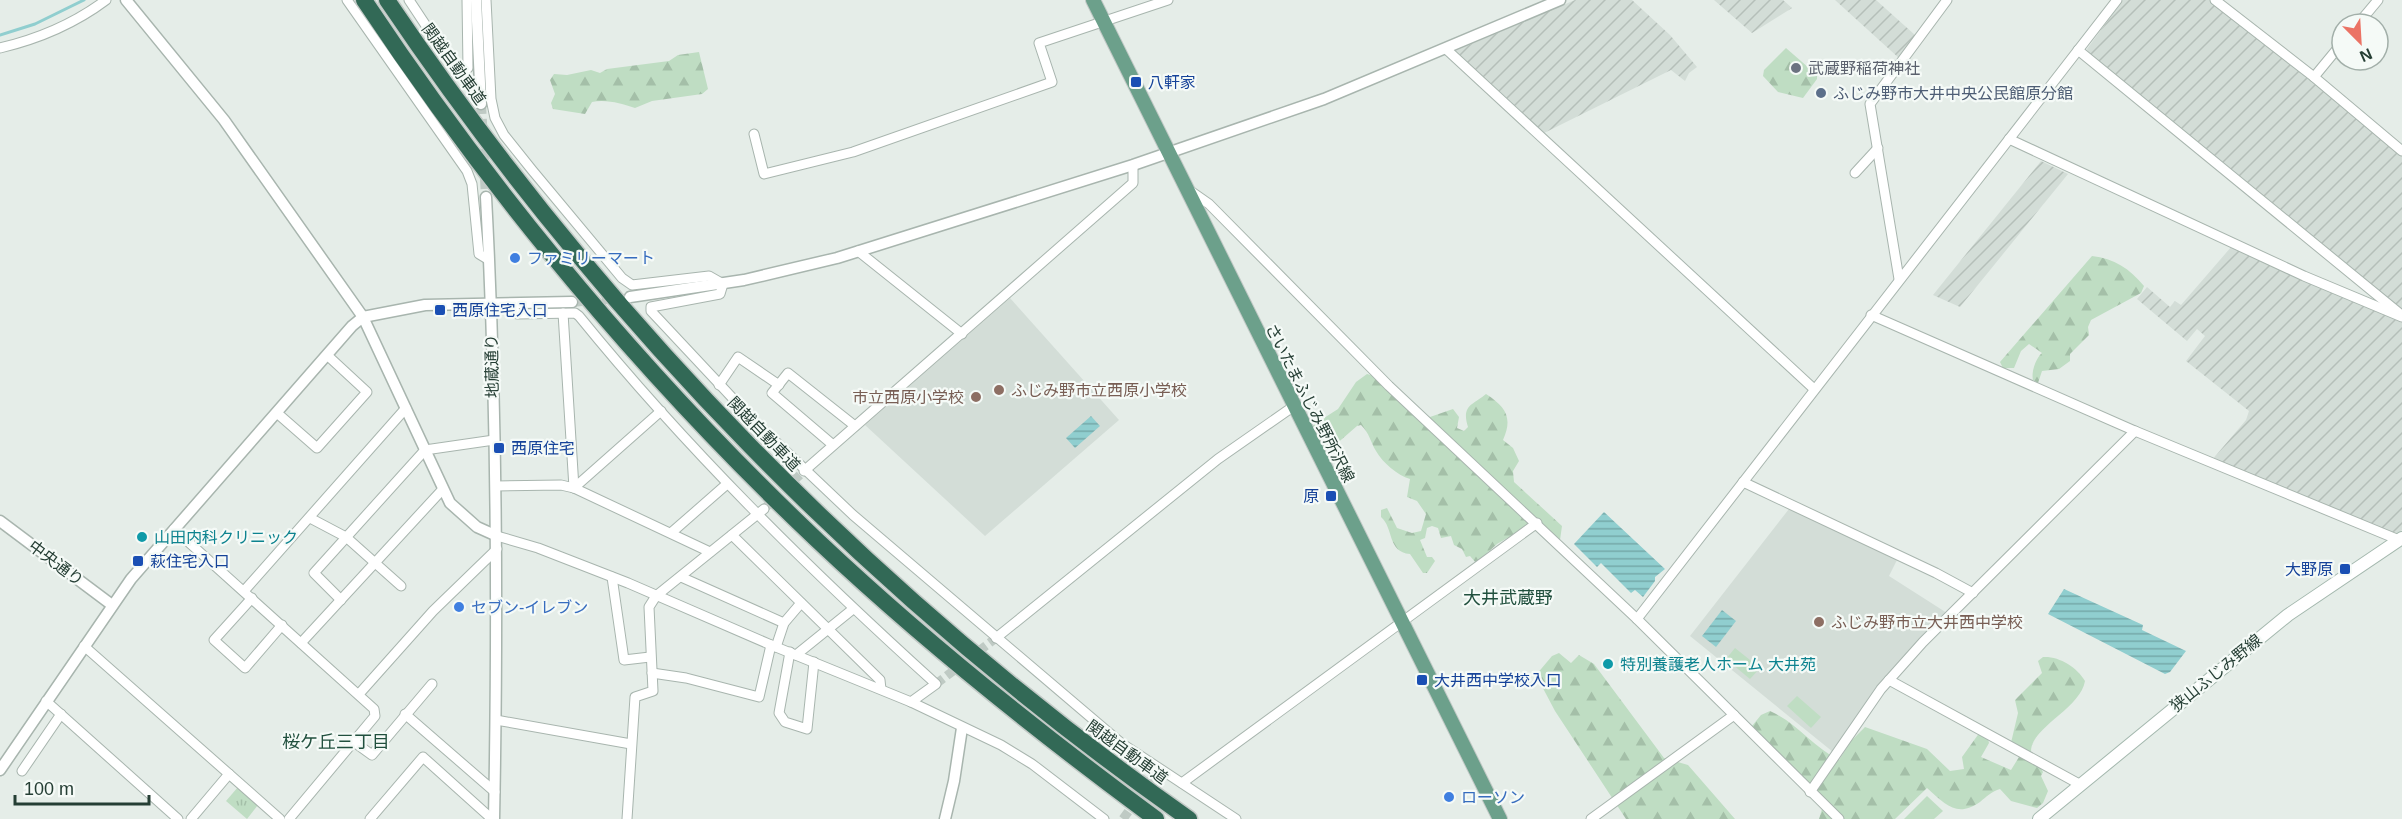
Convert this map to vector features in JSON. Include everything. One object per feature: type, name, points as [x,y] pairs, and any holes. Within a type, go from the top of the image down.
[{"type":"highway","points":[[364,0],[467,145],[541,239],[643,360],[723,447],[819,541],[912,626],[1067,753],[1156,819]]},
{"type":"highway","name":"関越自動車道","points":[[387,0],[434,68],[549,220],[596,277],[737,434],[832,529],[932,618],[1078,739],[1189,819]]},
{"type":"main road","name":"さいたまふじみ野所沢線","points":[[1093,0],[1500,819]]},
{"type":"main road","name":"狭山ふじみ野線","points":[[2042,818],[2288,615],[2401,539]]},
{"type":"street","points":[[0,48],[57,29],[106,0]]},
{"type":"street","points":[[126,0],[224,120],[363,317],[443,489],[459,514],[486,533],[612,577],[911,702],[1032,764],[1104,819]]},
{"type":"street","points":[[347,0],[467,171],[472,184],[479,254],[489,260]]},
{"type":"street","points":[[409,0],[456,71],[461,73],[468,68],[466,0]]},
{"type":"street","points":[[476,0],[481,104]]},
{"type":"street","points":[[486,0],[491,99],[495,118],[504,135],[576,224],[622,278],[632,285],[709,276],[723,284]]},
{"type":"street","points":[[754,134],[764,174],[853,152],[1052,82],[1040,43],[1168,0]]},
{"type":"street","points":[[630,297],[723,284],[858,251],[1133,165],[1324,99],[1560,0]]},
{"type":"street","points":[[1899,279],[1871,101],[1947,0]]},
{"type":"street","points":[[1636,619],[2117,0]]},
{"type":"street","points":[[2215,0],[2314,77],[2402,151]]},
{"type":"street","points":[[2368,12],[2378,0]]},
{"type":"street","points":[[1446,49],[1814,388]]},
{"type":"street","points":[[2078,50],[2402,316]]},
{"type":"street","points":[[2314,77],[2330,58]]},
{"type":"street","points":[[2009,139],[2304,276],[2402,316]]},
{"type":"street","points":[[1855,173],[1878,148]]},
{"type":"street","points":[[804,471],[1133,183],[1133,165]]},
{"type":"street","points":[[1184,187],[1209,204],[1389,386],[1537,523],[1839,819]]},
{"type":"street","name":"地蔵通り","points":[[486,197],[492,304],[497,536],[493,819]]},
{"type":"street","points":[[858,251],[962,334]]},
{"type":"street","points":[[723,284],[720,294],[651,308],[651,311],[719,385],[804,471],[996,638],[1121,743],[1236,819]]},
{"type":"street","points":[[0,770],[112,605],[174,529],[363,317],[424,305],[572,302]]},
{"type":"street","points":[[511,304],[517,314],[575,313],[579,316],[727,484],[760,512],[853,609],[936,684],[911,702]]},
{"type":"street","points":[[562,313],[574,488]]},
{"type":"street","points":[[1871,315],[2135,430],[2401,539]]},
{"type":"street","points":[[277,413],[317,448],[367,393],[327,355]]},
{"type":"street","points":[[719,385],[738,357],[779,385]]},
{"type":"street","points":[[833,445],[772,393],[788,373],[855,426]]},
{"type":"street","points":[[996,638],[1218,459],[1293,406]]},
{"type":"street","points":[[282,625],[245,668],[214,640],[310,518],[406,408]]},
{"type":"street","points":[[574,488],[661,411]]},
{"type":"street","points":[[1810,792],[1889,680],[2135,430]]},
{"type":"street","points":[[341,600],[314,575],[425,450],[494,440]]},
{"type":"street","points":[[1743,482],[1973,593]]},
{"type":"street","points":[[671,533],[727,484]]},
{"type":"street","points":[[496,486],[561,485],[574,488],[710,552]]},
{"type":"street","points":[[302,643],[443,489]]},
{"type":"street","points":[[627,819],[635,697],[653,691],[649,607],[656,596],[760,512]]},
{"type":"street","points":[[310,518],[346,537],[401,586]]},
{"type":"street","name":"中央通り","points":[[0,521],[112,605]]},
{"type":"street","points":[[1182,783],[1537,523]]},
{"type":"street","points":[[174,529],[374,709],[375,716],[292,815],[302,819]]},
{"type":"street","points":[[732,535],[880,680],[881,689]]},
{"type":"street","points":[[359,694],[434,610],[497,549]]},
{"type":"street","points":[[612,577],[624,660],[651,657]]},
{"type":"street","points":[[681,578],[784,623]]},
{"type":"street","points":[[652,673],[686,678],[759,697],[773,646],[784,623],[801,603]]},
{"type":"street","points":[[814,662],[807,729],[785,722],[779,713],[793,654],[853,609]]},
{"type":"street","points":[[84,646],[280,819]]},
{"type":"street","points":[[1889,680],[2081,784]]},
{"type":"street","points":[[354,742],[372,755],[432,684]]},
{"type":"street","points":[[46,701],[178,819]]},
{"type":"street","points":[[22,771],[61,714]]},
{"type":"street","points":[[405,714],[495,792]]},
{"type":"street","points":[[1591,819],[1734,715]]},
{"type":"street","points":[[496,720],[631,744]]},
{"type":"street","points":[[945,819],[954,781],[962,728]]},
{"type":"street","points":[[370,819],[423,757],[493,819]]},
{"type":"street","points":[[191,819],[229,774]]},
{"type":"shaded area","points":[[1575,0],[1632,0],[1670,35],[1697,67],[1689,73],[1685,81],[1671,70],[1542,134],[1455,56],[1455,51]]},
{"type":"shaded area","points":[[1714,0],[1783,0],[1792,8],[1752,33]]},
{"type":"shaded area","points":[[1835,0],[1876,0],[1915,35],[1900,59]]},
{"type":"shaded area","points":[[2123,0],[2209,0],[2402,154],[2402,309],[2088,53],[2087,49]]},
{"type":"shaded area","points":[[2041,161],[2068,174],[1960,307],[1933,295]]},
{"type":"shaded area","points":[[2232,246],[2402,319],[2402,530],[2398,534],[2392,534],[2212,460],[2246,420],[2249,411],[2186,361],[2205,336],[2197,329],[2187,341],[2137,299],[2147,287],[2170,307],[2175,301],[2181,305]]},
{"type":"shaded area","name":"ふじみ野市立西原小学校","points":[[1010,298],[1119,420],[985,536],[865,425]]},
{"type":"shaded area","name":"ふじみ野市立大井西中学校","points":[[1789,509],[1897,560],[1889,576],[1947,613],[1880,682],[1833,752],[1690,636]]},
{"type":"green space","points":[[1786,48],[1817,75],[1817,79],[1803,98],[1778,92],[1763,76],[1764,70]]},
{"type":"green space","points":[[699,52],[708,89],[702,94],[652,101],[635,108],[609,102],[592,102],[585,114],[553,109],[551,103],[555,94],[550,80],[554,74],[567,75],[591,70],[600,73],[607,69],[669,61],[678,55]]},
{"type":"green space","points":[[2092,256],[2114,262],[2133,274],[2144,286],[2141,293],[2091,320],[2088,327],[2089,335],[2070,354],[2070,361],[2059,369],[2042,371],[2038,383],[2033,380],[2033,373],[2042,353],[2029,344],[2021,351],[2014,368],[2003,368],[2000,362]]},
{"type":"green space","points":[[1367,374],[1374,376],[1430,417],[1453,409],[1459,417],[1457,428],[1464,431],[1468,427],[1467,410],[1486,394],[1503,408],[1507,425],[1503,440],[1513,448],[1519,461],[1513,471],[1514,482],[1562,526],[1560,540],[1550,542],[1539,532],[1526,527],[1497,544],[1476,563],[1470,556],[1466,557],[1462,549],[1454,545],[1451,536],[1441,538],[1438,528],[1432,526],[1427,528],[1425,538],[1420,540],[1427,557],[1432,557],[1435,561],[1427,573],[1423,573],[1410,554],[1398,549],[1394,544],[1388,527],[1381,517],[1381,510],[1387,508],[1397,528],[1412,533],[1421,531],[1426,514],[1417,501],[1407,497],[1410,479],[1395,472],[1382,460],[1361,425],[1324,451],[1310,427],[1338,409],[1356,382]]},
{"type":"green space","points":[[1735,648],[1760,668],[1750,679],[1726,659]]},
{"type":"green space","points":[[1559,653],[1571,663],[1579,655],[1594,664],[1664,758],[1688,765],[1735,819],[1626,819],[1555,711],[1536,675],[1552,656]]},
{"type":"green space","points":[[2043,657],[2055,658],[2067,663],[2085,681],[2081,692],[2073,702],[2043,729],[2031,747],[2032,757],[2043,772],[2041,776],[2048,791],[2043,803],[2037,808],[2011,801],[2000,789],[1972,807],[1958,809],[1946,804],[1927,788],[1895,819],[1819,819],[1825,799],[1752,726],[1761,715],[1770,711],[1789,722],[1821,749],[1839,760],[1851,741],[1865,727],[1927,749],[1950,771],[1964,769],[1962,757],[1980,732],[1987,735],[1989,743],[1981,757],[2011,770],[2019,757],[2010,747],[2018,713],[2015,700],[2042,673],[2038,661]]},
{"type":"green space","points":[[1797,696],[1821,717],[1811,728],[1787,706]]},
{"type":"green space","points":[[238,787],[258,805],[247,819],[226,801]]},
{"type":"green space","points":[[1927,796],[1943,811],[1934,819],[1904,819]]},
{"type":"water","points":[[1091,416],[1100,426],[1075,448],[1066,438]]},
{"type":"water","points":[[1604,512],[1665,569],[1655,577],[1655,581],[1643,597],[1635,590],[1631,593],[1601,563],[1597,567],[1574,544]]},
{"type":"water","points":[[2064,589],[2143,625],[2142,630],[2186,651],[2170,672],[2165,674],[2048,614]]},
{"type":"water","points":[[1722,610],[1736,621],[1716,647],[1702,636]]},
{"type":"waterway","points":[[0,35],[35,24],[84,0]]},
{"type":"tunnel","points":[[481,104],[486,197]]},
{"type":"tunnel","points":[[572,302],[618,298]]},
{"type":"tunnel","points":[[764,509],[804,471]]},
{"type":"tunnel","points":[[936,684],[996,638]]},
{"type":"tunnel","points":[[1123,819],[1159,769]]},
{"type":"place","name":"武蔵野稲荷神社","points":[[1796,68]]},
{"type":"place","name":"八軒家","points":[[1136,82]]},
{"type":"place","name":"ふじみ野市大井中央公民館原分館","points":[[1821,93]]},
{"type":"place","name":"ファミリーマート","points":[[515,258]]},
{"type":"place","name":"西原住宅入口","points":[[440,310]]},
{"type":"place","name":"ふじみ野市立西原小学校","points":[[999,390]]},
{"type":"place","name":"市立西原小学校","points":[[976,397]]},
{"type":"place","name":"西原住宅","points":[[499,448]]},
{"type":"place","name":"原","points":[[1331,496]]},
{"type":"place","name":"山田内科クリニック","points":[[142,537]]},
{"type":"place","name":"萩住宅入口","points":[[138,561]]},
{"type":"place","name":"大野原","points":[[2345,569]]},
{"type":"place","name":"セブン-イレブン","points":[[459,607]]},
{"type":"place","name":"ふじみ野市立大井西中学校","points":[[1819,622]]},
{"type":"place","name":"特別養護老人ホーム 大井苑","points":[[1608,664]]},
{"type":"place","name":"大井西中学校入口","points":[[1422,680]]},
{"type":"place","name":"ローソン","points":[[1449,797]]},
{"type":"district","name":"大井武蔵野","points":[[1508,598]]},
{"type":"district","name":"桜ケ丘三丁目","points":[[336,742]]}]
